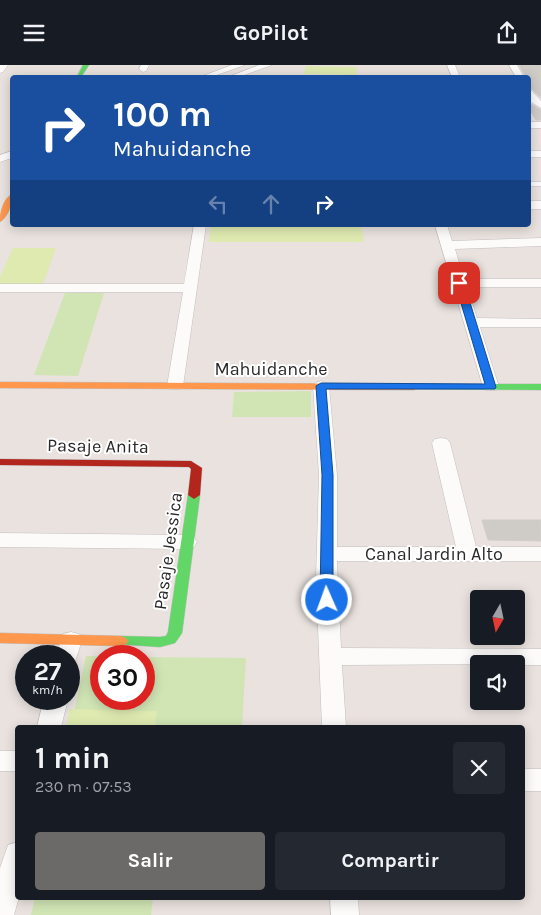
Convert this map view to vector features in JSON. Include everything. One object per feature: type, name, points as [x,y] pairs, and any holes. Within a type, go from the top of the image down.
[{"type":"street","points":[[0,69],[4,65]]},
{"type":"street","points":[[210,75],[241,65]]},
{"type":"street","points":[[238,75],[268,65]]},
{"type":"street","points":[[531,96],[534,101],[541,105]]},
{"type":"street","points":[[175,386],[200,227]]},
{"type":"street","points":[[442,227],[491,387]]},
{"type":"street","points":[[447,245],[535,240]]},
{"type":"street","points":[[459,283],[541,283]]},
{"type":"street","points":[[0,288],[190,288]]},
{"type":"street","points":[[471,323],[541,323]]},
{"type":"street","name":"Mahuidanche","points":[[0,385],[541,387]]},
{"type":"street","points":[[321,386],[328,475],[326,554],[334,725]]},
{"type":"street","points":[[441,443],[468,554]]},
{"type":"street","name":"Pasaje Anita","points":[[0,462],[187,464],[195,466]]},
{"type":"street","name":"Pasaje Jessica","points":[[80,647],[160,642],[170,640],[175,633],[197,471],[195,466]]},
{"type":"street","points":[[0,541],[187,542]]},
{"type":"street","name":"Canal Jardin Alto","points":[[326,554],[541,553]]},
{"type":"street","points":[[0,639],[46,645]]},
{"type":"street","points":[[330,656],[541,657]]},
{"type":"street","points":[[50,725],[53,710]]},
{"type":"street","points":[[0,761],[15,761]]},
{"type":"street","points":[[525,780],[541,780]]},
{"type":"street","points":[[0,915],[15,864]]},
{"type":"street","points":[[344,900],[344,915]]},
{"type":"green space","points":[[306,66],[357,67],[357,75],[304,74]]},
{"type":"green space","points":[[211,227],[361,227],[364,242],[209,242]]},
{"type":"green space","points":[[13,248],[56,248],[43,284],[0,284],[0,277]]},
{"type":"green space","points":[[65,293],[104,293],[78,376],[34,375]]},
{"type":"green space","points":[[311,391],[311,417],[232,417],[234,392]]},
{"type":"green space","points":[[86,656],[90,656],[90,710],[155,710],[155,657],[246,658],[242,725],[71,725],[75,710],[80,710],[80,684]]},
{"type":"green space","points":[[80,709],[157,711],[155,725],[66,725],[70,710]]},
{"type":"green space","points":[[34,900],[153,900],[151,915],[31,915]]},
{"type":"building","points":[[519,65],[541,65],[541,98],[531,89],[531,75],[525,75]]},
{"type":"building","points":[[531,104],[541,110],[541,120],[536,120],[531,112]]},
{"type":"building","points":[[482,520],[541,520],[541,541],[488,540]]},
{"type":"traffic: fast","points":[[80,75],[86,65]]},
{"type":"traffic: fast","points":[[414,387],[541,387]]},
{"type":"traffic: fast","points":[[121,641],[160,642],[170,640],[175,633],[194,495]]},
{"type":"traffic: slow","points":[[0,220],[10,200]]},
{"type":"traffic: slow","points":[[0,385],[414,387]]},
{"type":"traffic: slow","points":[[0,638],[121,641]]},
{"type":"traffic: jam","points":[[0,462],[191,464],[197,468],[194,495]]},
{"type":"route","points":[[327,600],[328,475],[321,386],[491,387],[459,283]]}]
